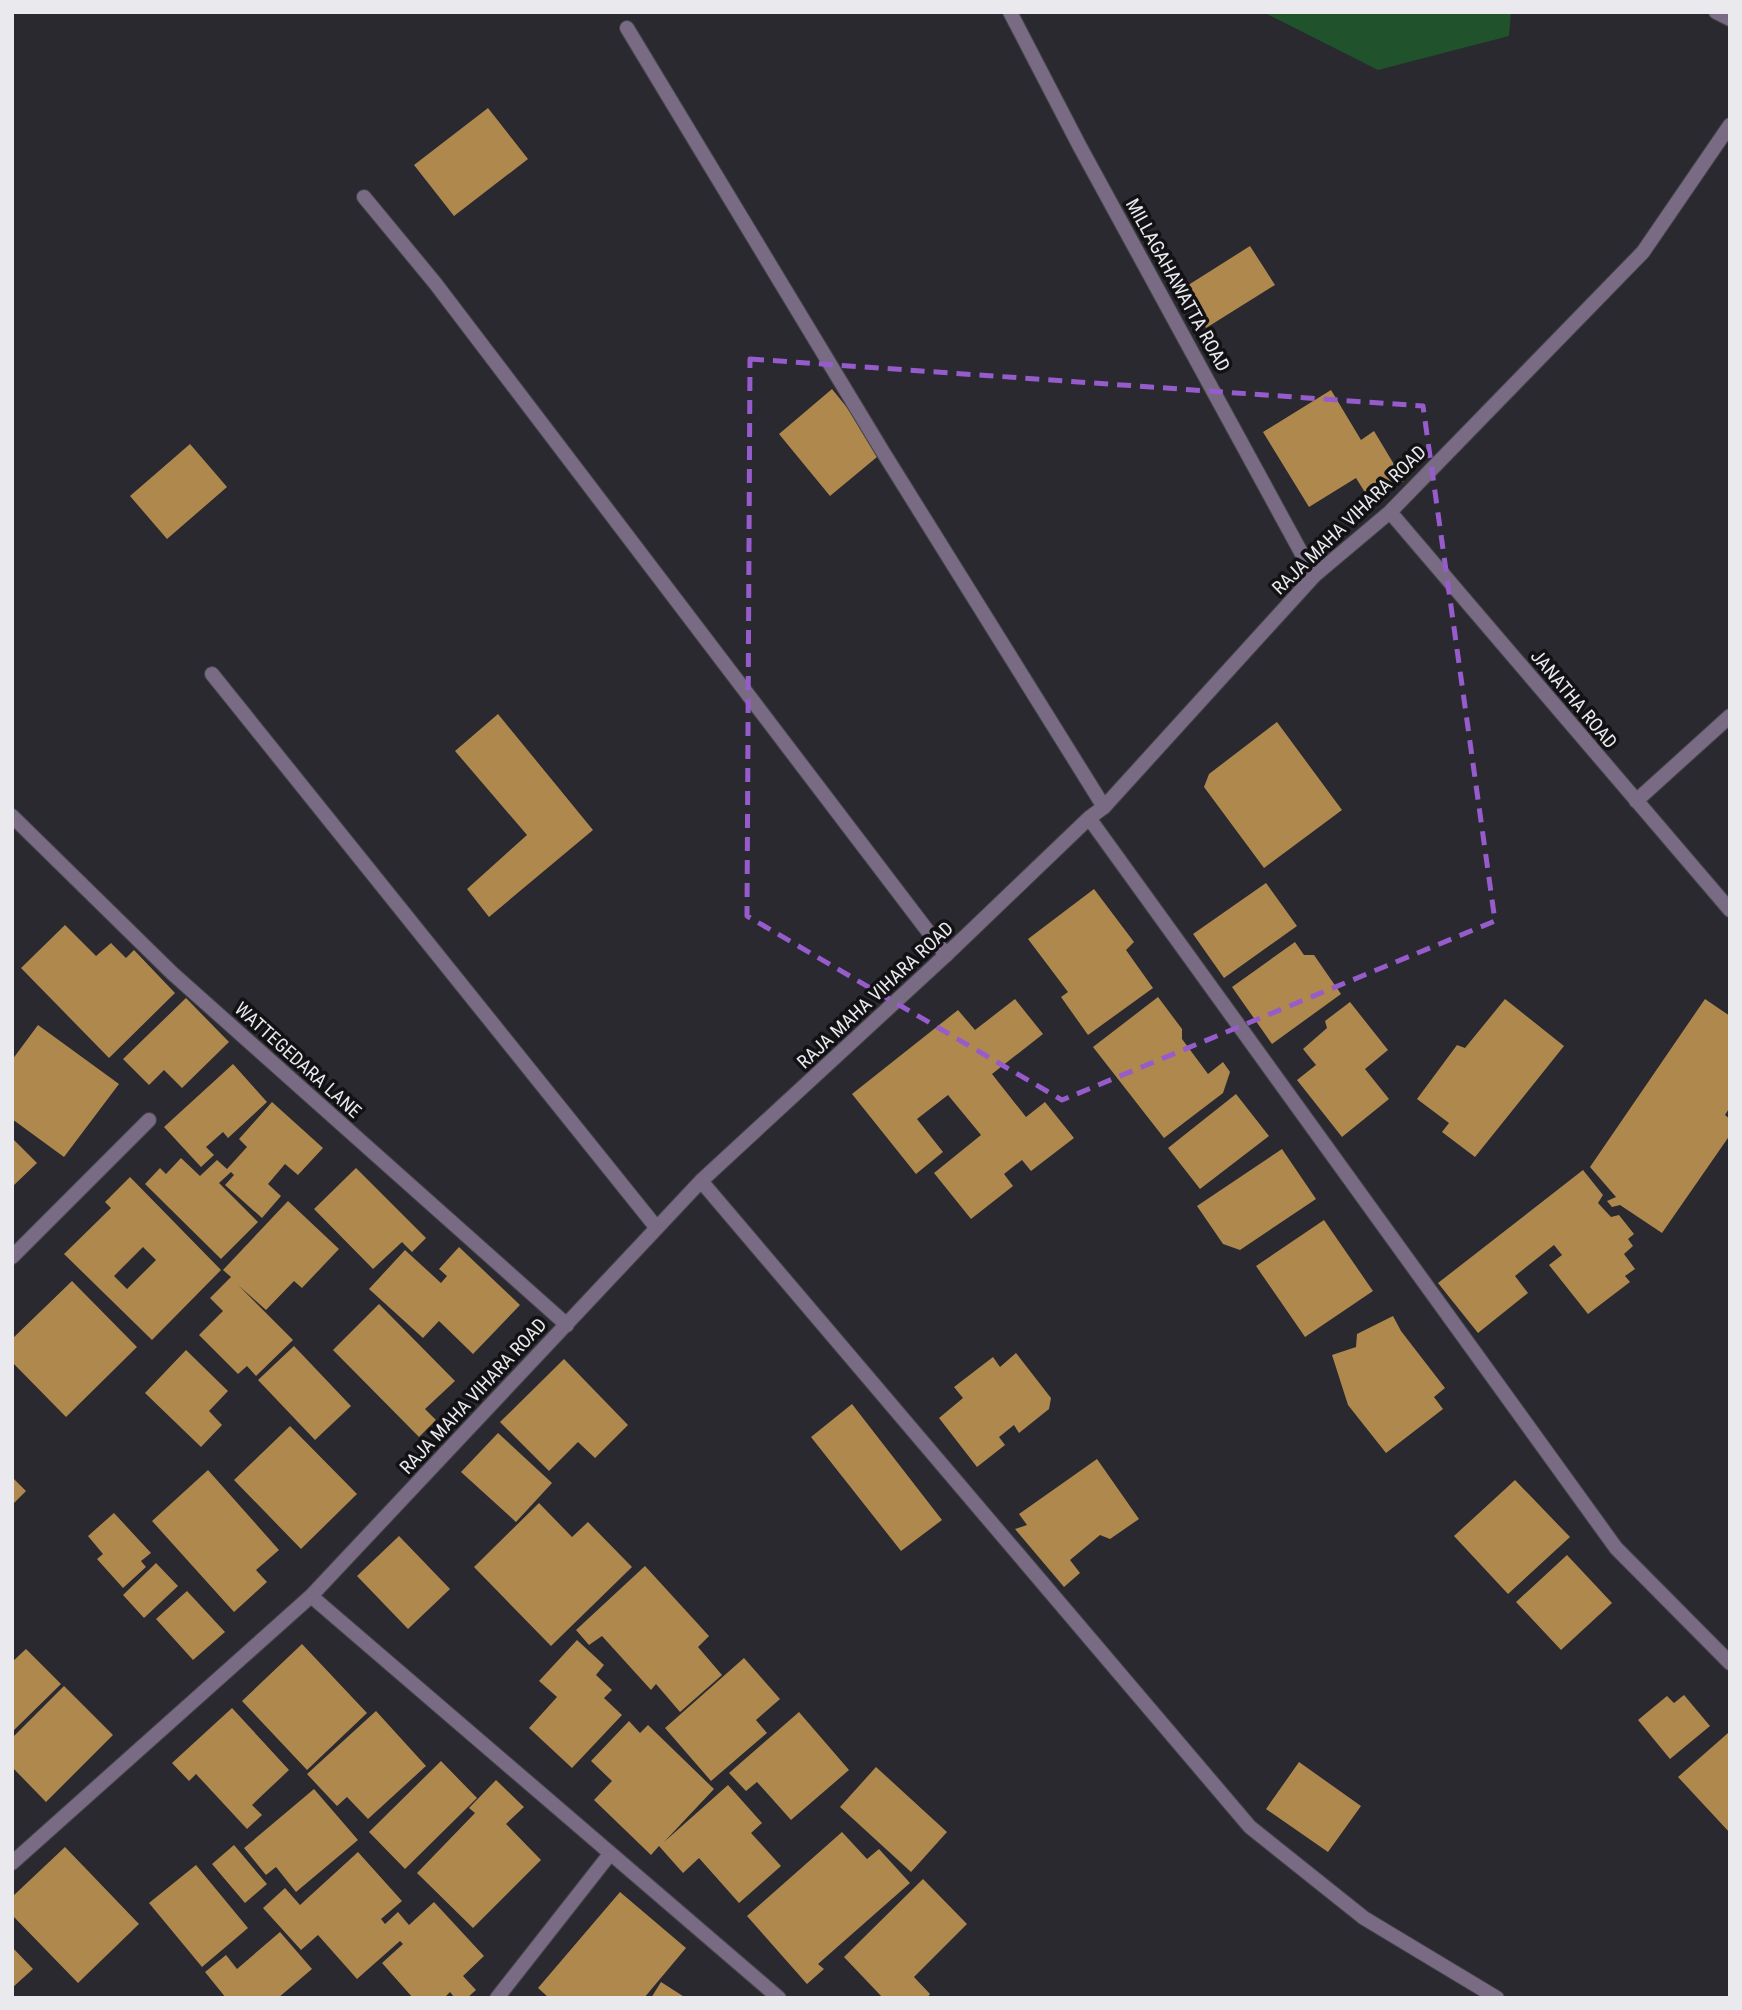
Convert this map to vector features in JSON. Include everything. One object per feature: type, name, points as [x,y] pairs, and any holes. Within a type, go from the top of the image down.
[{"type":"street","name":"MILLAGAHAWATTA ROAD","points":[[1010,12],[1079,145],[1314,576]]},
{"type":"street","points":[[1716,12],[1730,19]]},
{"type":"street","points":[[627,28],[883,452],[1104,807]]},
{"type":"street","name":"RAJA MAHA VIHARA ROAD","points":[[12,1863],[311,1595],[701,1181],[946,956],[1089,818],[1104,807],[1314,576],[1390,512],[1643,252],[1730,125]]},
{"type":"street","points":[[364,197],[435,283],[946,956]]},
{"type":"street","name":"JANATHA ROAD","points":[[1390,512],[1730,910]]},
{"type":"street","points":[[212,674],[656,1227]]},
{"type":"street","points":[[1636,801],[1730,716]]},
{"type":"street","name":"WATTEGEDARA LANE","points":[[12,816],[172,973],[567,1325]]},
{"type":"street","points":[[1089,818],[1616,1548],[1730,1664]]},
{"type":"street","points":[[12,1257],[149,1120]]},
{"type":"street","points":[[701,1181],[1250,1827],[1364,1918],[1497,1998]]},
{"type":"street","points":[[311,1595],[779,1998]]},
{"type":"street","points":[[497,1998],[610,1854]]},
{"type":"highlighted area","points":[[750,359],[1423,406],[1495,921],[1062,1100],[747,916]]},
{"type":"green space","points":[[1263,12],[1511,12],[1509,36],[1378,70]]},
{"type":"building","points":[[488,108],[528,159],[454,216],[414,165]]},
{"type":"building","points":[[1250,246],[1275,285],[1206,328],[1182,289]]},
{"type":"building","points":[[832,389],[883,452],[830,496],[779,434]]},
{"type":"building","points":[[1331,390],[1361,440],[1374,431],[1404,481],[1371,502],[1356,478],[1309,507],[1263,432]]},
{"type":"building","points":[[190,444],[227,487],[167,539],[130,496]]},
{"type":"building","points":[[498,714],[593,830],[489,917],[467,889],[527,835],[455,751]]},
{"type":"building","points":[[1277,722],[1342,810],[1264,868],[1204,787],[1209,774]]},
{"type":"building","points":[[1266,883],[1297,926],[1224,978],[1193,934]]},
{"type":"building","points":[[1094,889],[1134,942],[1126,950],[1153,988],[1088,1035],[1061,997],[1068,992],[1028,939]]},
{"type":"building","points":[[65,925],[96,956],[111,943],[126,958],[134,950],[175,993],[109,1058],[21,968]]},
{"type":"building","points":[[1295,942],[1304,955],[1314,955],[1341,994],[1272,1044],[1232,987]]},
{"type":"building","points":[[1158,997],[1182,1029],[1182,1039],[1208,1074],[1223,1062],[1230,1072],[1223,1093],[1164,1138],[1093,1047]]},
{"type":"building","points":[[186,998],[229,1042],[182,1088],[164,1070],[149,1085],[123,1059]]},
{"type":"building","points":[[1015,999],[1043,1034],[992,1074],[1026,1117],[1045,1102],[1074,1138],[1031,1171],[1022,1160],[1004,1174],[1013,1186],[971,1219],[934,1173],[981,1135],[948,1095],[917,1119],[943,1152],[916,1174],[852,1094],[958,1010],[975,1030]]},
{"type":"building","points":[[1505,999],[1564,1046],[1475,1157],[1442,1132],[1449,1123],[1417,1099],[1457,1045],[1465,1048]]},
{"type":"building","points":[[1705,999],[1730,1016],[1730,1107],[1725,1115],[1730,1119],[1730,1135],[1662,1233],[1620,1205],[1612,1207],[1607,1201],[1616,1197],[1590,1167]]},
{"type":"building","points":[[1350,1002],[1388,1050],[1365,1069],[1389,1099],[1342,1137],[1297,1080],[1316,1065],[1303,1049],[1327,1028],[1325,1021]]},
{"type":"building","points":[[38,1025],[119,1084],[64,1157],[12,1119],[12,1060]]},
{"type":"building","points":[[233,1064],[267,1102],[228,1138],[223,1132],[206,1147],[214,1155],[201,1167],[164,1127]]},
{"type":"building","points":[[1236,1094],[1269,1136],[1200,1189],[1168,1148]]},
{"type":"building","points":[[272,1102],[323,1148],[298,1175],[285,1164],[268,1184],[281,1196],[262,1218],[225,1185],[234,1175],[231,1172],[219,1183],[258,1222],[221,1259],[145,1184],[160,1168],[166,1174],[181,1158],[200,1176],[217,1160],[227,1169],[247,1147],[239,1139]]},
{"type":"building","points":[[12,1138],[37,1163],[12,1187]]},
{"type":"building","points":[[1282,1149],[1316,1199],[1240,1250],[1223,1244],[1197,1206]]},
{"type":"building","points":[[356,1168],[426,1238],[412,1252],[402,1242],[373,1269],[314,1209]]},
{"type":"building","points":[[1583,1170],[1603,1195],[1598,1203],[1611,1217],[1619,1215],[1634,1234],[1628,1239],[1633,1246],[1624,1254],[1635,1269],[1625,1276],[1630,1282],[1588,1314],[1549,1265],[1562,1255],[1554,1245],[1515,1276],[1528,1293],[1478,1333],[1438,1283]]},
{"type":"building","points":[[130,1177],[221,1270],[152,1340],[64,1254],[111,1208],[105,1202]],"holes":[[[143,1247],[156,1260],[127,1289],[114,1276]]]},
{"type":"building","points":[[288,1201],[339,1249],[302,1288],[294,1281],[266,1310],[238,1285],[293,1340],[256,1376],[247,1366],[238,1374],[199,1335],[223,1311],[210,1298],[231,1277],[223,1270]]},
{"type":"building","points":[[1324,1220],[1373,1291],[1305,1337],[1256,1266]]},
{"type":"building","points":[[459,1247],[520,1305],[473,1354],[439,1321],[423,1338],[369,1289],[405,1250],[441,1283],[447,1276],[439,1269]]},
{"type":"building","points":[[72,1281],[137,1347],[66,1417],[12,1362],[12,1339]]},
{"type":"building","points":[[379,1304],[455,1381],[425,1409],[436,1420],[419,1437],[333,1350]]},
{"type":"building","points":[[1393,1316],[1401,1331],[1445,1388],[1434,1397],[1443,1409],[1386,1453],[1348,1405],[1332,1355],[1356,1347],[1357,1334]]},
{"type":"building","points":[[294,1346],[351,1406],[315,1440],[258,1380]]},
{"type":"building","points":[[186,1350],[228,1391],[209,1411],[222,1425],[201,1447],[145,1393]]},
{"type":"building","points":[[1016,1353],[1051,1398],[1049,1409],[1019,1433],[1014,1425],[999,1437],[1005,1445],[977,1467],[939,1418],[963,1398],[954,1387],[993,1357],[1000,1367]]},
{"type":"building","points":[[564,1359],[628,1425],[595,1458],[578,1442],[549,1471],[500,1422]]},
{"type":"building","points":[[852,1404],[942,1520],[901,1551],[811,1437]]},
{"type":"building","points":[[290,1426],[357,1494],[301,1549],[234,1480]]},
{"type":"building","points":[[498,1433],[552,1483],[516,1522],[461,1472]]},
{"type":"building","points":[[1097,1459],[1139,1519],[1110,1539],[1100,1535],[1070,1560],[1080,1573],[1064,1587],[1015,1529],[1027,1525],[1019,1514]]},
{"type":"building","points":[[208,1470],[279,1550],[256,1570],[267,1582],[234,1612],[152,1521]]},
{"type":"building","points":[[12,1477],[26,1491],[12,1505]]},
{"type":"building","points":[[1515,1480],[1570,1537],[1508,1594],[1454,1536]]},
{"type":"building","points":[[539,1503],[572,1537],[588,1522],[632,1567],[551,1646],[474,1567]]},
{"type":"building","points":[[114,1513],[151,1553],[141,1561],[146,1567],[123,1588],[97,1559],[103,1554],[88,1536]]},
{"type":"building","points":[[399,1536],[450,1589],[408,1629],[357,1576]]},
{"type":"building","points":[[1567,1555],[1612,1603],[1561,1650],[1516,1602]]},
{"type":"building","points":[[156,1563],[178,1586],[144,1618],[123,1595]]},
{"type":"building","points":[[645,1566],[709,1636],[698,1647],[722,1675],[680,1712],[656,1684],[651,1690],[602,1636],[589,1645],[576,1630]]},
{"type":"building","points":[[187,1591],[225,1632],[193,1660],[156,1619]]},
{"type":"building","points":[[577,1640],[604,1665],[596,1675],[612,1690],[604,1698],[622,1715],[572,1768],[529,1728],[557,1697],[539,1681]]},
{"type":"building","points":[[302,1644],[367,1713],[307,1770],[242,1701]]},
{"type":"building","points":[[26,1649],[61,1684],[12,1732],[12,1662]]},
{"type":"building","points":[[744,1658],[780,1699],[756,1720],[767,1733],[711,1781],[665,1728]]},
{"type":"building","points":[[64,1686],[113,1735],[46,1802],[12,1767],[12,1738]]},
{"type":"building","points":[[1684,1695],[1710,1726],[1670,1759],[1638,1720],[1667,1696],[1674,1703]]},
{"type":"building","points":[[232,1708],[289,1770],[252,1805],[262,1815],[247,1829],[196,1774],[189,1781],[172,1763]]},
{"type":"building","points":[[376,1711],[426,1766],[368,1819],[347,1797],[337,1806],[307,1774]]},
{"type":"building","points":[[799,1712],[849,1770],[791,1820],[757,1782],[746,1791],[729,1773]]},
{"type":"building","points":[[629,1721],[640,1733],[648,1725],[714,1789],[664,1842],[728,1785],[762,1823],[751,1833],[781,1866],[739,1903],[699,1858],[683,1873],[659,1846],[651,1855],[594,1800],[612,1781],[591,1761]]},
{"type":"building","points":[[1728,1733],[1730,1735],[1730,1833],[1678,1777]]},
{"type":"building","points":[[441,1761],[477,1798],[405,1869],[369,1832]]},
{"type":"building","points":[[1299,1762],[1361,1806],[1328,1852],[1266,1809]]},
{"type":"building","points":[[876,1767],[947,1832],[911,1872],[840,1807]]},
{"type":"building","points":[[496,1780],[524,1807],[506,1824],[541,1860],[473,1928],[417,1873],[475,1813],[469,1808]]},
{"type":"building","points":[[314,1789],[358,1840],[296,1892],[276,1867],[266,1875],[244,1848]]},
{"type":"building","points":[[842,1832],[867,1859],[879,1849],[910,1883],[818,1964],[824,1969],[807,1984],[747,1916]]},
{"type":"building","points":[[234,1845],[267,1884],[245,1903],[212,1864]]},
{"type":"building","points":[[65,1847],[139,1924],[78,1983],[12,1915],[12,1897]]},
{"type":"building","points":[[358,1852],[402,1901],[381,1919],[385,1924],[398,1912],[409,1925],[434,1902],[484,1956],[463,1976],[476,1990],[467,1998],[455,1998],[450,1992],[444,1998],[413,1998],[382,1963],[403,1944],[400,1941],[357,1979],[318,1935],[301,1950],[263,1908],[285,1888],[300,1905]]},
{"type":"building","points":[[196,1865],[248,1928],[202,1967],[149,1903]]},
{"type":"building","points":[[923,1879],[967,1924],[914,1977],[930,1994],[927,1998],[883,1998],[844,1957]]},
{"type":"building","points":[[620,1892],[686,1948],[644,1998],[549,1998],[538,1988]]},
{"type":"building","points":[[280,1932],[312,1969],[278,1998],[226,1998],[205,1972],[226,1955],[237,1969]]},
{"type":"building","points":[[12,1947],[33,1969],[12,1988]]},
{"type":"building","points":[[661,1982],[686,1998],[651,1998]]}]
